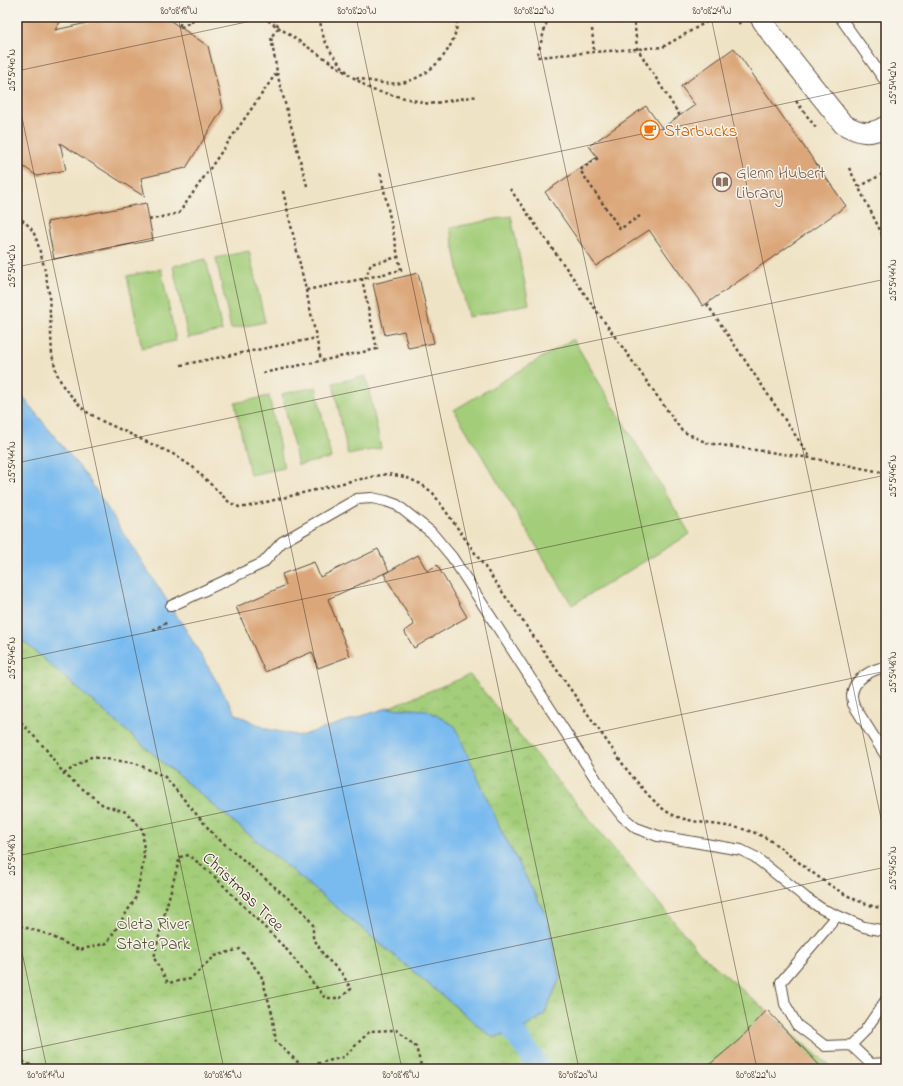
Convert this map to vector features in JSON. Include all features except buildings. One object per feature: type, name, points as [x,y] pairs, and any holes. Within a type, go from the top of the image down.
[{"type":"street","points":[[760,17],[770,32],[843,124],[854,130],[866,132],[877,131],[886,126]]},
{"type":"lane","points":[[840,17],[886,82]]},
{"type":"lane","points":[[171,606],[263,563],[282,542],[357,499],[372,498],[397,505],[431,532],[452,557],[610,801],[622,817],[636,828],[658,836],[741,850],[755,857],[811,902],[822,909],[864,927],[886,931]]},
{"type":"lane","points":[[886,667],[877,668],[865,675],[855,685],[852,694],[853,704],[886,756]]},
{"type":"lane","points":[[837,916],[781,982],[785,1004],[797,1025],[825,1046],[851,1045],[864,1032],[886,1000]]},
{"type":"lane","points":[[851,1045],[872,1064],[886,1063]]},
{"type":"path","points":[[180,17],[180,28],[199,17]]},
{"type":"path","points":[[263,17],[372,90],[429,104],[478,96]]},
{"type":"path","points":[[272,17],[279,27]]},
{"type":"path","points":[[320,17],[320,27],[328,48],[352,77],[380,84],[402,83],[423,75],[440,61],[452,43],[457,17]]},
{"type":"path","points":[[548,17],[537,57],[663,47],[715,17]]},
{"type":"path","points":[[597,21],[600,17]]},
{"type":"path","points":[[634,17],[637,48],[680,116]]},
{"type":"path","points":[[279,27],[272,37],[277,72],[307,186]]},
{"type":"path","points":[[592,29],[594,52]]},
{"type":"path","points":[[149,220],[179,213],[277,72]]},
{"type":"path","points":[[598,158],[580,170],[620,230],[640,216]]},
{"type":"path","points":[[849,168],[886,242]]},
{"type":"path","points":[[306,290],[365,279],[401,270],[380,171]]},
{"type":"path","points":[[859,187],[886,172]]},
{"type":"path","points":[[510,189],[682,431],[706,443],[811,458],[886,473]]},
{"type":"path","points":[[284,191],[321,360]]},
{"type":"path","points":[[17,216],[33,231],[44,266],[49,292],[52,355],[57,374],[64,388],[85,411],[102,421],[173,454],[194,468],[230,503],[239,506],[246,507],[351,480],[387,474],[405,477],[421,484],[433,493],[627,770],[664,808],[673,814],[700,822],[746,829],[763,836],[834,888],[852,899],[886,909]]},
{"type":"path","points":[[365,279],[371,264],[398,257]]},
{"type":"path","points":[[263,373],[377,349],[362,279]]},
{"type":"path","points":[[707,304],[811,458]]},
{"type":"path","points":[[181,365],[317,338]]},
{"type":"path","points":[[153,630],[172,620]]},
{"type":"path","points":[[17,718],[45,748],[64,774],[102,805],[126,812],[143,830],[144,860],[135,899],[106,943],[79,950],[47,934],[17,925]]},
{"type":"path","name":"Christmas Tree","points":[[64,774],[91,757],[135,764],[165,777],[214,835],[304,912],[313,925],[313,938],[324,956],[341,972],[350,989],[340,998],[325,998],[287,950],[215,877],[188,855],[180,857],[154,958],[168,984],[190,979],[215,956],[240,949],[262,975],[272,1014],[276,1042],[303,1067],[344,1057],[370,1031],[396,1030],[416,1047],[422,1069]]},
{"type":"path","points":[[17,1060],[39,1069]]},
{"type":"green space","points":[[511,216],[529,304],[468,317],[450,228]]},
{"type":"green space","points":[[249,251],[265,322],[231,329],[216,258]]},
{"type":"green space","points":[[206,259],[222,331],[188,338],[173,266]]},
{"type":"green space","points":[[161,269],[176,341],[142,348],[127,276]]},
{"type":"green space","points":[[573,339],[690,534],[572,605],[454,410]]},
{"type":"green space","points":[[366,376],[381,448],[348,455],[333,383]]},
{"type":"green space","points":[[316,387],[331,458],[298,465],[282,394]]},
{"type":"green space","points":[[269,396],[284,468],[250,475],[235,403]]},
{"type":"green space","name":"Oleta River State Park","points":[[17,636],[181,778],[492,1037],[515,1034],[544,1015],[560,978],[547,917],[501,830],[427,710],[387,708],[470,675],[700,953],[833,1069],[17,1069]]},
{"type":"water","points":[[17,390],[86,475],[186,630],[236,714],[267,729],[300,736],[387,708],[427,710],[455,726],[501,830],[547,917],[560,978],[544,1015],[515,1034],[492,1037],[181,778],[17,636]]},
{"type":"waterway","points":[[515,1034],[541,1069]]},
{"type":"place","name":"Starbucks","points":[[650,130]]},
{"type":"place","name":"Glenn Hubert Library","points":[[722,182]]}]
